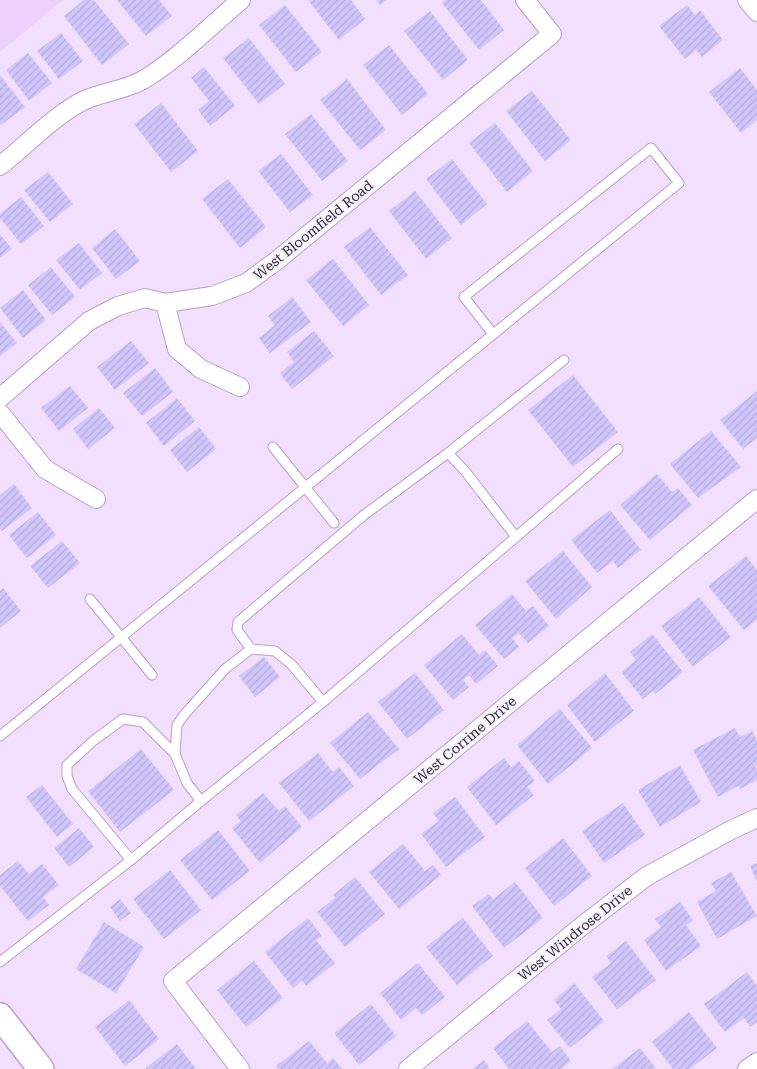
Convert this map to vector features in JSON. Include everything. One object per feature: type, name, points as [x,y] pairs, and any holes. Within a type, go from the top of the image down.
[{"type":"main road","points":[[0,1016],[41,1069]]},
{"type":"street","points":[[0,166],[60,116],[85,100],[141,81],[159,70],[241,0]]},
{"type":"street","name":"West Bloomfield Road","points":[[0,398],[89,321],[118,306],[145,298],[164,303],[212,296],[246,283],[275,262],[552,34],[525,0]]},
{"type":"street","points":[[748,0],[757,12]]},
{"type":"street","points":[[164,303],[177,348],[201,369],[240,387]]},
{"type":"street","points":[[0,413],[45,469],[96,499]]},
{"type":"street","name":"West Corrine Drive","points":[[240,1069],[173,981],[757,499]]},
{"type":"street","name":"West Windrose Drive","points":[[408,1069],[582,926],[647,876],[731,830],[757,818]]},
{"type":"street","points":[[747,1069],[757,1062]]},
{"type":"lane","points":[[0,736],[679,184],[651,148],[464,297],[493,334]]},
{"type":"lane","points":[[322,702],[292,665],[275,652],[251,648],[237,630],[238,622],[364,516],[448,454],[564,360]]},
{"type":"lane","points":[[273,447],[334,523]]},
{"type":"lane","points":[[0,962],[131,860],[322,702],[618,449]]},
{"type":"lane","points":[[448,454],[465,471],[516,536]]},
{"type":"lane","points":[[90,599],[152,675]]},
{"type":"lane","points":[[174,754],[177,725],[184,715],[225,669],[251,648]]},
{"type":"lane","points":[[131,860],[72,788],[67,776],[67,765],[93,741],[123,719],[143,722],[174,754],[187,783],[201,801]]},
{"type":"shaded area","points":[[0,0],[63,0],[0,52]]},
{"type":"building","points":[[84,0],[94,0],[129,44],[102,65],[64,16]]},
{"type":"building","points":[[117,0],[159,0],[172,16],[146,36]]},
{"type":"building","points":[[308,0],[351,0],[365,19],[339,40]]},
{"type":"building","points":[[376,0],[387,0],[380,5]]},
{"type":"building","points":[[445,0],[481,0],[504,30],[479,50],[442,3]]},
{"type":"building","points":[[285,5],[322,52],[296,72],[259,25]]},
{"type":"building","points":[[687,5],[695,15],[700,10],[723,40],[702,57],[696,50],[685,59],[659,26]]},
{"type":"building","points":[[430,11],[468,60],[443,80],[404,31]]},
{"type":"building","points":[[61,33],[83,61],[59,79],[37,51]]},
{"type":"building","points":[[249,38],[285,84],[259,104],[223,58]]},
{"type":"building","points":[[389,45],[428,94],[402,115],[363,65]]},
{"type":"building","points":[[28,53],[52,83],[29,101],[6,70]]},
{"type":"building","points":[[204,67],[235,106],[210,126],[198,110],[209,101],[191,78]]},
{"type":"building","points":[[740,68],[757,90],[757,120],[741,133],[709,92]]},
{"type":"building","points":[[0,75],[25,107],[1,125],[0,124]]},
{"type":"building","points":[[347,79],[386,130],[360,150],[320,100]]},
{"type":"building","points":[[532,91],[571,140],[545,161],[506,111]]},
{"type":"building","points":[[161,103],[198,151],[171,172],[134,124]]},
{"type":"building","points":[[311,114],[348,161],[322,181],[285,134]]},
{"type":"building","points":[[495,123],[533,171],[507,192],[469,143]]},
{"type":"building","points":[[281,154],[313,195],[290,212],[258,171]]},
{"type":"building","points":[[452,159],[487,204],[461,225],[426,179]]},
{"type":"building","points":[[48,172],[73,204],[50,222],[24,190]]},
{"type":"building","points":[[228,179],[266,227],[240,248],[202,199]]},
{"type":"building","points":[[415,191],[452,238],[426,259],[389,211]]},
{"type":"building","points":[[21,197],[44,226],[21,244],[0,218],[0,214]]},
{"type":"building","points":[[370,227],[408,275],[381,295],[344,247]]},
{"type":"building","points":[[115,229],[140,261],[116,279],[92,248]]},
{"type":"building","points":[[0,234],[12,249],[0,258]]},
{"type":"building","points":[[79,243],[102,273],[80,290],[56,260]]},
{"type":"building","points":[[333,259],[369,305],[343,326],[306,280]]},
{"type":"building","points":[[51,267],[75,297],[52,315],[28,285]]},
{"type":"building","points":[[23,290],[46,320],[23,338],[0,308]]},
{"type":"building","points":[[292,297],[311,322],[270,353],[259,338],[275,325],[268,316]]},
{"type":"building","points":[[0,322],[17,343],[0,356]]},
{"type":"building","points":[[314,331],[334,356],[292,389],[280,373],[294,362],[287,352]]},
{"type":"building","points":[[131,341],[149,363],[115,390],[97,367]]},
{"type":"building","points":[[155,368],[173,392],[142,416],[123,393]]},
{"type":"building","points":[[573,375],[618,432],[573,467],[528,410]]},
{"type":"building","points":[[70,386],[88,408],[59,431],[41,408]]},
{"type":"building","points":[[757,391],[757,438],[743,449],[720,420]]},
{"type":"building","points":[[177,398],[195,421],[164,446],[146,423]]},
{"type":"building","points":[[99,408],[115,428],[88,449],[73,429]]},
{"type":"building","points":[[199,427],[216,449],[187,472],[170,450]]},
{"type":"building","points":[[711,431],[741,467],[698,498],[670,464]]},
{"type":"building","points":[[657,474],[672,492],[678,488],[692,505],[650,540],[620,505]]},
{"type":"building","points":[[14,484],[32,508],[2,531],[0,528],[0,495]]},
{"type":"building","points":[[610,510],[641,550],[618,568],[613,561],[597,573],[571,540]]},
{"type":"building","points":[[38,512],[56,535],[27,558],[9,535]]},
{"type":"building","points":[[62,541],[80,563],[48,588],[30,566]]},
{"type":"building","points":[[563,551],[592,587],[556,619],[525,581]]},
{"type":"building","points":[[746,556],[757,570],[757,620],[744,630],[708,586]]},
{"type":"building","points":[[3,588],[21,611],[0,628],[0,591]]},
{"type":"building","points":[[512,594],[526,611],[533,606],[549,626],[528,643],[519,633],[512,638],[519,647],[504,659],[475,625]]},
{"type":"building","points":[[699,597],[731,637],[693,667],[661,626]]},
{"type":"building","points":[[462,634],[479,655],[485,650],[498,666],[476,684],[469,675],[463,680],[469,687],[453,700],[424,665]]},
{"type":"building","points":[[652,634],[683,672],[655,694],[653,691],[643,699],[621,672],[636,660],[630,652]]},
{"type":"building","points":[[264,657],[280,677],[255,697],[239,676]]},
{"type":"building","points":[[415,673],[444,710],[407,739],[378,702]]},
{"type":"building","points":[[605,673],[634,711],[595,742],[567,705]]},
{"type":"building","points":[[560,709],[592,748],[548,784],[517,745]]},
{"type":"building","points":[[368,712],[399,749],[360,779],[330,743]]},
{"type":"building","points":[[735,728],[740,737],[752,731],[757,741],[757,765],[755,766],[757,769],[757,780],[740,789],[738,786],[718,797],[693,750]]},
{"type":"building","points":[[141,749],[174,790],[120,832],[88,791]]},
{"type":"building","points":[[318,753],[333,772],[339,767],[354,786],[309,821],[279,783]]},
{"type":"building","points":[[504,758],[511,767],[519,761],[535,781],[527,787],[534,795],[496,825],[467,787]]},
{"type":"building","points":[[680,765],[701,802],[660,827],[638,790]]},
{"type":"building","points":[[42,785],[73,824],[57,837],[26,797]]},
{"type":"building","points":[[263,793],[279,811],[285,806],[302,827],[260,863],[232,828],[241,821],[236,815]]},
{"type":"building","points":[[455,797],[485,837],[446,867],[421,834],[439,821],[433,813]]},
{"type":"building","points":[[623,803],[645,835],[604,863],[582,831]]},
{"type":"building","points":[[79,828],[94,847],[69,867],[54,848]]},
{"type":"building","points":[[218,830],[250,871],[212,900],[180,860]]},
{"type":"building","points":[[563,838],[592,876],[554,906],[525,868]]},
{"type":"building","points":[[403,844],[425,871],[433,865],[441,875],[399,909],[369,872]]},
{"type":"building","points":[[18,861],[29,874],[42,864],[59,885],[43,897],[49,905],[28,921],[0,886],[0,875]]},
{"type":"building","points":[[757,863],[757,881],[750,866]]},
{"type":"building","points":[[170,870],[201,910],[164,939],[133,899]]},
{"type":"building","points":[[731,872],[757,916],[717,939],[697,902],[716,891],[711,883]]},
{"type":"building","points":[[355,877],[385,914],[345,947],[317,912],[335,898],[333,895]]},
{"type":"building","points":[[515,882],[543,918],[504,948],[472,906],[489,894],[493,899]]},
{"type":"building","points":[[120,899],[131,913],[120,921],[110,907]]},
{"type":"building","points":[[680,902],[693,920],[686,925],[701,946],[666,971],[644,940],[661,927],[655,919]]},
{"type":"building","points":[[308,918],[322,936],[316,940],[335,963],[306,986],[302,980],[293,988],[265,952]]},
{"type":"building","points":[[463,918],[493,956],[457,985],[426,947]]},
{"type":"building","points":[[104,922],[144,947],[116,993],[76,969]]},
{"type":"building","points":[[626,941],[656,980],[617,1009],[592,977],[611,963],[606,956]]},
{"type":"building","points":[[254,961],[283,998],[246,1027],[217,990]]},
{"type":"building","points":[[418,963],[445,997],[422,1015],[416,1008],[401,1020],[380,993]]},
{"type":"building","points":[[747,972],[757,986],[757,1022],[750,1027],[744,1018],[725,1032],[704,1004]]},
{"type":"building","points":[[574,983],[604,1021],[570,1048],[547,1020],[561,1009],[554,1000]]},
{"type":"building","points":[[129,1000],[159,1039],[125,1066],[95,1027]]},
{"type":"building","points":[[371,1004],[396,1036],[359,1065],[334,1033]]},
{"type":"building","points":[[689,1012],[717,1048],[690,1069],[673,1069],[652,1042]]},
{"type":"building","points":[[527,1021],[552,1052],[560,1046],[571,1061],[561,1069],[509,1069],[493,1048]]},
{"type":"building","points":[[309,1041],[327,1063],[333,1058],[342,1069],[278,1069],[276,1066]]},
{"type":"building","points":[[177,1044],[196,1069],[145,1069]]},
{"type":"building","points":[[640,1048],[656,1069],[612,1069]]},
{"type":"building","points":[[484,1060],[490,1069],[473,1069]]}]
